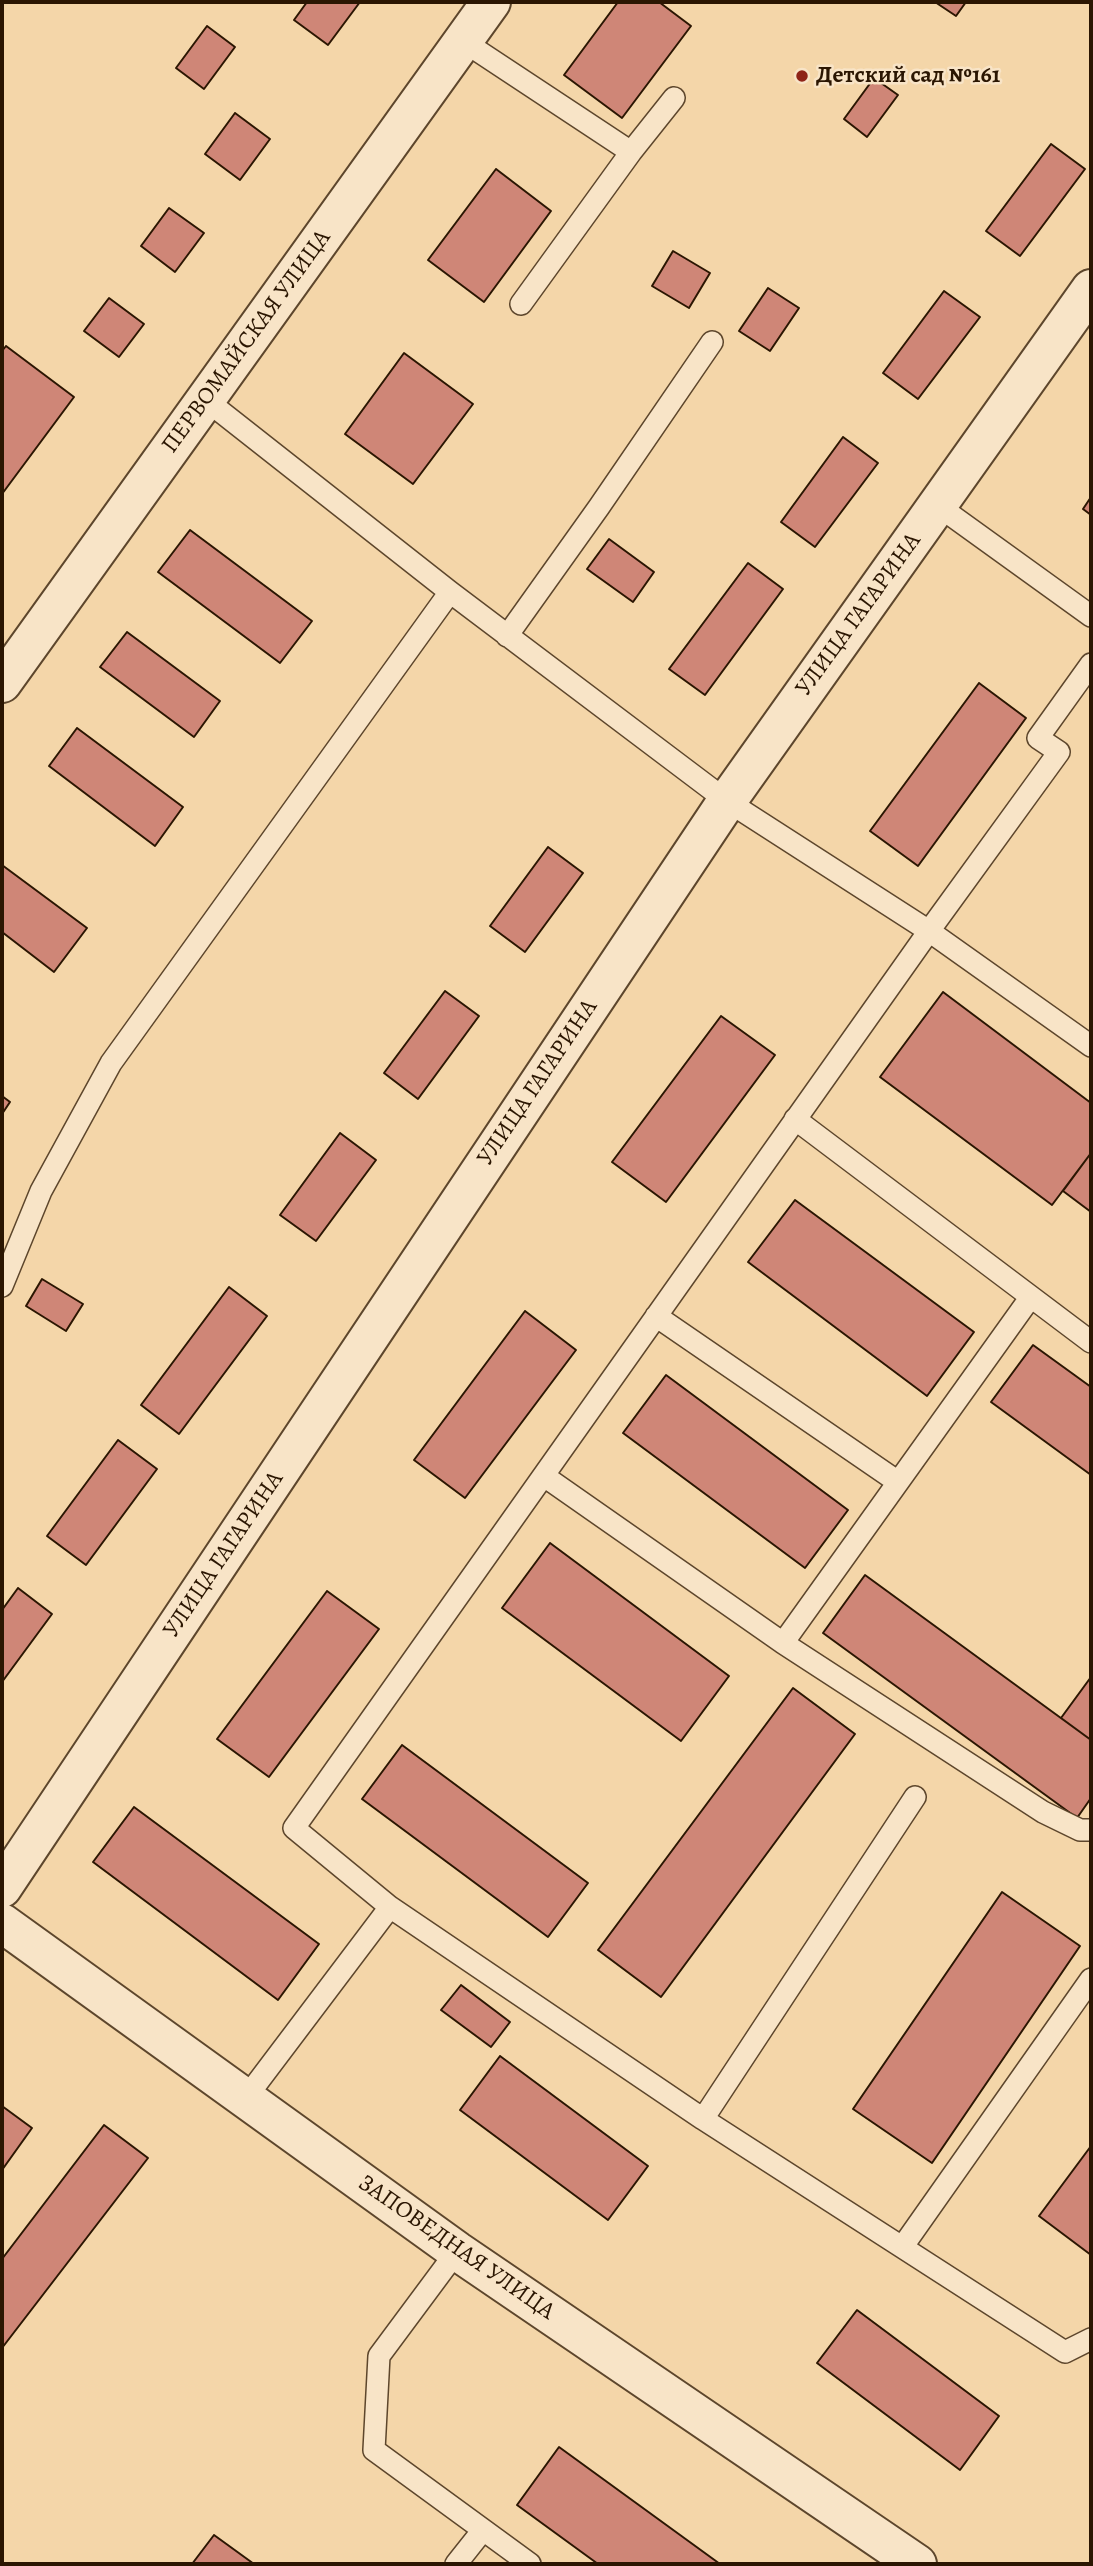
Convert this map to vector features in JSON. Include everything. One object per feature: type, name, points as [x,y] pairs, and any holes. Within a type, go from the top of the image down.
[{"type":"street","name":"ПЕРВОМАЙСКАЯ УЛИЦА","points":[[7,665],[206,400],[491,2]]},
{"type":"street","name":"УЛИЦА ГАГАРИНА","points":[[2,1888],[727,801],[1091,289]]},
{"type":"street","name":"ЗАПОВЕДНАЯ УЛИЦА","points":[[2,1923],[457,2251],[917,2564]]},
{"type":"lane","points":[[463,41],[631,152]]},
{"type":"lane","points":[[521,304],[674,97]]},
{"type":"lane","points":[[507,636],[712,342]]},
{"type":"lane","points":[[206,400],[507,636],[727,801],[929,931],[1091,1046]]},
{"type":"lane","points":[[937,505],[1091,616]]},
{"type":"lane","points":[[2,1286],[41,1191],[111,1063],[450,592]]},
{"type":"lane","points":[[1091,664],[1038,738],[1059,752],[929,931],[294,1828],[390,1907],[704,2119],[1065,2352],[1091,2339]]},
{"type":"lane","points":[[796,1119],[1091,1342]]},
{"type":"lane","points":[[783,1643],[1030,1298]]},
{"type":"lane","points":[[656,1316],[898,1482]]},
{"type":"lane","points":[[544,1476],[783,1643],[1043,1812],[1080,1830],[1091,1830]]},
{"type":"lane","points":[[704,2119],[915,1797]]},
{"type":"lane","points":[[246,2099],[390,1907]]},
{"type":"lane","points":[[902,2246],[1091,1979]]},
{"type":"lane","points":[[457,2251],[379,2356],[374,2449],[530,2564]]},
{"type":"lane","points":[[456,2564],[484,2530]]},
{"type":"building","points":[[307,2],[360,2],[328,45],[294,20]]},
{"type":"building","points":[[618,2],[659,2],[691,26],[622,118],[564,75]]},
{"type":"building","points":[[935,2],[966,2],[956,16]]},
{"type":"building","points":[[207,26],[235,47],[204,89],[176,68]]},
{"type":"building","points":[[874,78],[898,95],[867,137],[844,119]]},
{"type":"building","points":[[235,113],[270,139],[240,180],[205,154]]},
{"type":"building","points":[[1051,144],[1085,169],[1020,256],[986,231]]},
{"type":"building","points":[[496,169],[551,211],[484,302],[428,260]]},
{"type":"building","points":[[169,208],[204,233],[175,272],[141,246]]},
{"type":"building","points":[[673,251],[710,273],[689,308],[652,286]]},
{"type":"building","points":[[768,288],[799,308],[770,351],[739,331]]},
{"type":"building","points":[[944,291],[980,317],[918,399],[883,373]]},
{"type":"building","points":[[109,298],[144,324],[119,357],[84,331]]},
{"type":"building","points":[[6,346],[74,397],[2,494],[2,351]]},
{"type":"building","points":[[404,353],[473,404],[413,484],[345,434]]},
{"type":"building","points":[[843,437],[878,463],[815,547],[781,522]]},
{"type":"building","points":[[1091,497],[1091,515],[1083,509]]},
{"type":"building","points":[[190,530],[312,621],[280,663],[158,572]]},
{"type":"building","points":[[609,539],[654,572],[633,602],[587,569]]},
{"type":"building","points":[[748,563],[783,589],[705,695],[669,669]]},
{"type":"building","points":[[127,632],[220,701],[194,737],[100,667]]},
{"type":"building","points":[[979,683],[1026,718],[918,866],[870,831]]},
{"type":"building","points":[[77,728],[183,807],[155,846],[49,766]]},
{"type":"building","points":[[548,847],[583,873],[525,952],[490,926]]},
{"type":"building","points":[[2,865],[87,928],[54,972],[2,932]]},
{"type":"building","points":[[445,991],[479,1016],[418,1099],[384,1073]]},
{"type":"building","points":[[943,992],[1091,1103],[1091,1153],[1052,1205],[880,1077]]},
{"type":"building","points":[[721,1016],[775,1055],[666,1202],[612,1162]]},
{"type":"building","points":[[2,1096],[10,1102],[2,1114]]},
{"type":"building","points":[[340,1133],[376,1160],[316,1241],[280,1215]]},
{"type":"building","points":[[1091,1153],[1091,1212],[1063,1191]]},
{"type":"building","points":[[795,1200],[974,1332],[927,1396],[748,1262]]},
{"type":"building","points":[[42,1279],[83,1304],[66,1331],[26,1306]]},
{"type":"building","points":[[229,1287],[267,1316],[179,1434],[141,1405]]},
{"type":"building","points":[[525,1311],[576,1350],[465,1498],[414,1460]]},
{"type":"building","points":[[1033,1345],[1091,1387],[1091,1475],[991,1402]]},
{"type":"building","points":[[666,1375],[848,1510],[805,1568],[623,1433]]},
{"type":"building","points":[[118,1440],[157,1469],[86,1565],[47,1536]]},
{"type":"building","points":[[550,1543],[729,1676],[681,1741],[502,1608]]},
{"type":"building","points":[[865,1575],[1091,1740],[1091,1798],[1077,1818],[823,1633]]},
{"type":"building","points":[[18,1588],[52,1614],[2,1682],[2,1610]]},
{"type":"building","points":[[327,1591],[379,1629],[269,1777],[217,1739]]},
{"type":"building","points":[[1091,1677],[1091,1740],[1061,1718]]},
{"type":"building","points":[[793,1688],[855,1734],[661,1997],[598,1950]]},
{"type":"building","points":[[402,1745],[588,1883],[548,1937],[362,1799]]},
{"type":"building","points":[[134,1807],[319,1944],[278,2000],[93,1862]]},
{"type":"building","points":[[1002,1892],[1080,1946],[932,2163],[853,2109]]},
{"type":"building","points":[[461,1985],[510,2022],[491,2047],[441,2010]]},
{"type":"building","points":[[500,2056],[648,2166],[608,2220],[460,2110]]},
{"type":"building","points":[[2,2106],[32,2128],[2,2170]]},
{"type":"building","points":[[104,2125],[148,2158],[2,2348],[2,2259]]},
{"type":"building","points":[[1091,2146],[1091,2255],[1039,2216]]},
{"type":"building","points":[[857,2310],[999,2416],[960,2470],[817,2363]]},
{"type":"building","points":[[559,2447],[720,2564],[598,2564],[517,2505]]},
{"type":"building","points":[[214,2535],[254,2564],[192,2564]]},
{"type":"place","name":"Детский сад №161","points":[[802,76]]}]
